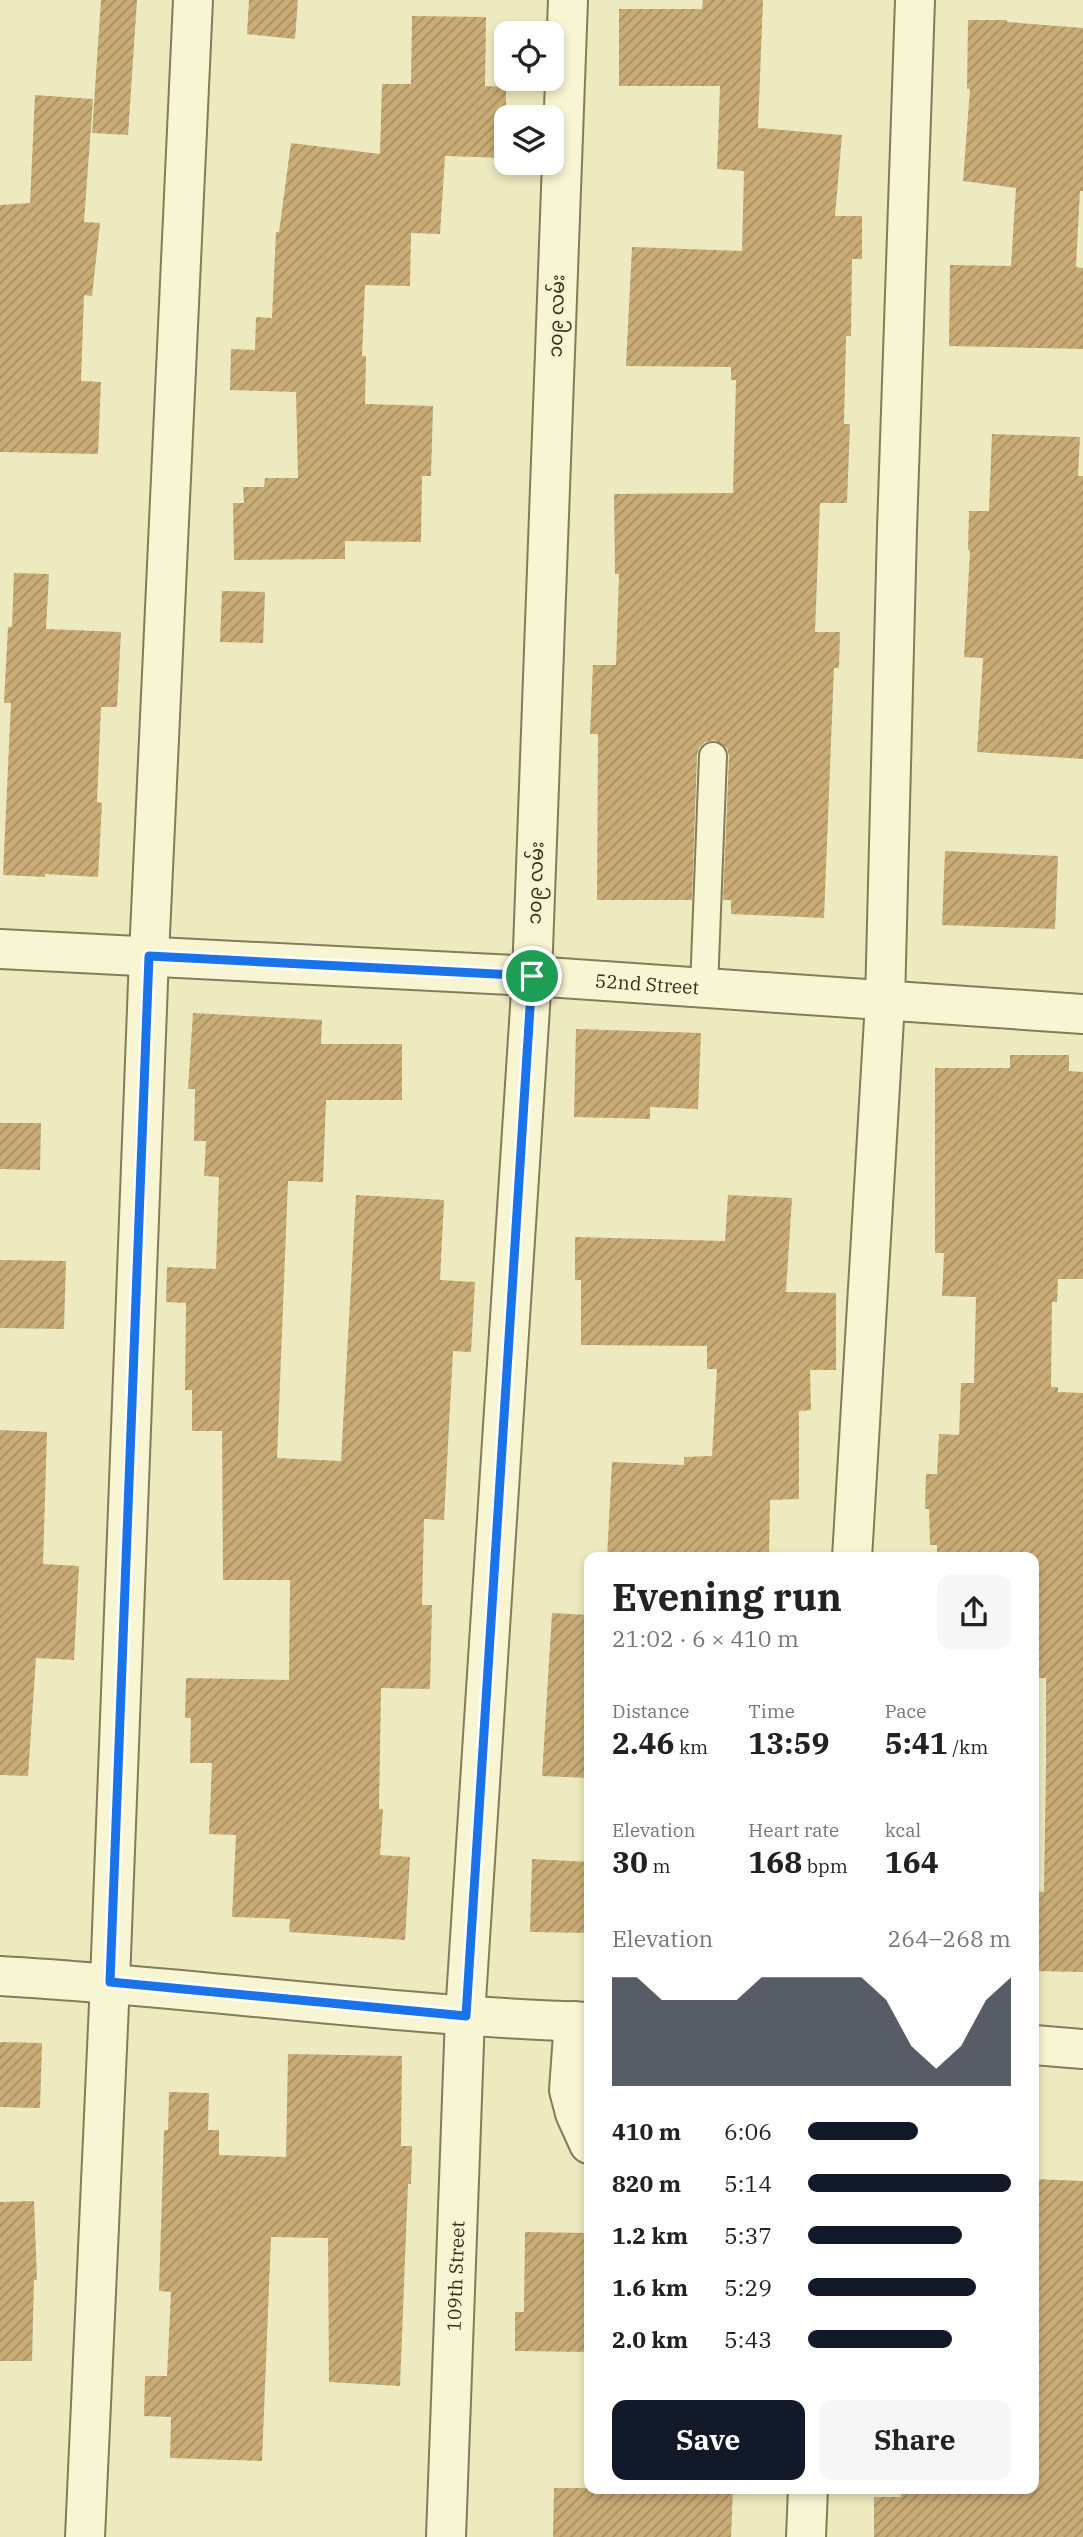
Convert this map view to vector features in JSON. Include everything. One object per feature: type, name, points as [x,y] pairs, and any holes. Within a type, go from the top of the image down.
[{"type":"street","points":[[85,2537],[110,1982],[149,956],[193,0]]},
{"type":"street","name":"၁၀၉ လမ်း","points":[[466,2016],[532,976],[568,0]]},
{"type":"street","points":[[852,1552],[885,1002],[897,515],[915,0]]},
{"type":"street","name":"52nd Street","points":[[0,949],[532,976],[1083,1014]]},
{"type":"street","points":[[0,1976],[110,1982],[466,2016],[582,2022],[569,2090],[584,2133]]},
{"type":"street","name":"109th Street","points":[[446,2537],[466,2016]]},
{"type":"street","points":[[1039,2045],[1083,2049]]},
{"type":"street","points":[[806,2537],[808,2494]]},
{"type":"lane","points":[[704,988],[713,756]]},
{"type":"building","points":[[101,0],[137,0],[128,135],[92,133]]},
{"type":"building","points":[[249,0],[298,0],[295,39],[247,34]]},
{"type":"building","points":[[703,0],[763,0],[758,128],[842,135],[835,216],[862,216],[862,259],[852,259],[851,336],[846,336],[844,424],[850,424],[847,503],[820,503],[815,632],[840,632],[839,668],[834,668],[824,918],[731,914],[731,900],[723,900],[729,756],[727,748],[714,740],[705,742],[697,755],[692,900],[597,900],[598,734],[590,734],[593,665],[616,665],[619,574],[615,574],[614,494],[733,493],[736,380],[731,380],[731,367],[626,366],[632,247],[742,251],[744,171],[717,169],[720,86],[619,86],[619,9],[702,9]]},
{"type":"building","points":[[412,16],[486,17],[485,86],[494,86],[494,91],[506,91],[506,105],[494,105],[494,158],[445,156],[440,234],[411,233],[410,286],[365,285],[362,356],[366,356],[365,404],[433,406],[431,476],[422,476],[421,542],[345,541],[345,559],[234,560],[233,503],[244,503],[243,487],[264,487],[265,478],[298,478],[296,392],[230,390],[231,349],[255,350],[256,317],[272,318],[276,232],[279,232],[291,143],[380,154],[382,84],[411,84]]},
{"type":"building","points":[[968,20],[1007,20],[1083,28],[1083,191],[1080,191],[1076,267],[1083,268],[1083,349],[949,346],[950,265],[1011,266],[1016,188],[963,181],[970,89],[967,89]]},
{"type":"building","points":[[35,95],[93,99],[84,222],[100,223],[92,296],[84,295],[81,381],[101,382],[98,454],[0,452],[0,205],[30,203]]},
{"type":"building","points":[[992,434],[1080,437],[1078,476],[1083,476],[1083,759],[977,752],[983,658],[964,657],[970,551],[969,511],[989,511]]},
{"type":"building","points":[[14,573],[49,574],[46,629],[121,632],[117,707],[101,707],[97,802],[102,803],[98,877],[3,875],[11,703],[4,703],[8,627],[12,627]]},
{"type":"building","points":[[222,591],[265,592],[263,643],[220,642]]},
{"type":"building","points":[[945,851],[1058,856],[1055,929],[942,925]]},
{"type":"building","points":[[193,1013],[322,1020],[321,1044],[402,1044],[402,1100],[326,1100],[323,1182],[288,1181],[277,1458],[341,1461],[356,1195],[444,1200],[440,1280],[475,1282],[471,1352],[453,1351],[444,1520],[424,1519],[422,1605],[432,1605],[430,1689],[381,1688],[379,1809],[383,1809],[380,1855],[410,1857],[405,1940],[289,1932],[290,1919],[232,1917],[236,1835],[209,1834],[212,1763],[190,1763],[191,1718],[185,1718],[186,1678],[289,1680],[290,1580],[223,1580],[222,1431],[192,1431],[192,1390],[185,1390],[186,1303],[166,1302],[167,1267],[216,1269],[219,1177],[204,1176],[206,1141],[194,1141],[195,1089],[188,1089]]},
{"type":"building","points":[[576,1029],[701,1033],[698,1109],[650,1107],[650,1119],[574,1117]]},
{"type":"building","points":[[1010,1055],[1069,1055],[1069,1071],[1083,1072],[1083,1279],[1058,1279],[1057,1302],[1052,1302],[1051,1387],[1058,1387],[1058,1392],[1083,1393],[1083,1972],[1039,1971],[1039,1892],[1044,1892],[1046,1678],[1039,1678],[1039,1552],[937,1552],[937,1545],[930,1545],[929,1509],[925,1509],[926,1474],[937,1474],[939,1434],[959,1435],[961,1383],[974,1383],[976,1297],[942,1296],[944,1253],[935,1253],[935,1068],[1010,1068]]},
{"type":"building","points":[[0,1123],[41,1123],[40,1170],[0,1169]]},
{"type":"building","points":[[728,1195],[792,1198],[786,1292],[836,1293],[836,1370],[810,1370],[811,1410],[799,1411],[799,1499],[770,1500],[769,1552],[607,1552],[612,1462],[684,1465],[684,1457],[712,1456],[717,1369],[707,1369],[707,1346],[581,1345],[581,1280],[575,1280],[575,1237],[725,1241]]},
{"type":"building","points":[[0,1260],[66,1261],[64,1329],[0,1328]]},
{"type":"building","points":[[0,1430],[47,1432],[43,1564],[79,1566],[74,1660],[36,1658],[28,1776],[0,1775]]},
{"type":"building","points":[[552,1613],[584,1615],[584,1778],[542,1776]]},
{"type":"building","points":[[532,1859],[584,1862],[584,1933],[530,1932]]},
{"type":"building","points":[[0,2042],[42,2043],[40,2108],[0,2107]]},
{"type":"building","points":[[288,2054],[402,2056],[401,2146],[412,2146],[400,2386],[329,2382],[328,2238],[271,2237],[262,2461],[170,2458],[171,2417],[144,2416],[145,2376],[167,2376],[171,2292],[159,2291],[164,2130],[168,2130],[169,2092],[209,2093],[208,2130],[219,2130],[219,2155],[286,2157]]},
{"type":"building","points":[[1039,2179],[1083,2181],[1083,2537],[874,2537],[874,2497],[901,2497],[901,2494],[1039,2494]]},
{"type":"building","points":[[34,2201],[37,2280],[34,2280],[32,2361],[0,2361],[0,2202]]},
{"type":"building","points":[[525,2232],[584,2233],[584,2352],[515,2351],[515,2312],[524,2312]]},
{"type":"building","points":[[554,2488],[584,2488],[584,2494],[733,2494],[731,2537],[553,2537]]},
{"type":"route","points":[[149,956],[532,976],[466,2016],[110,1982],[149,956]]}]
